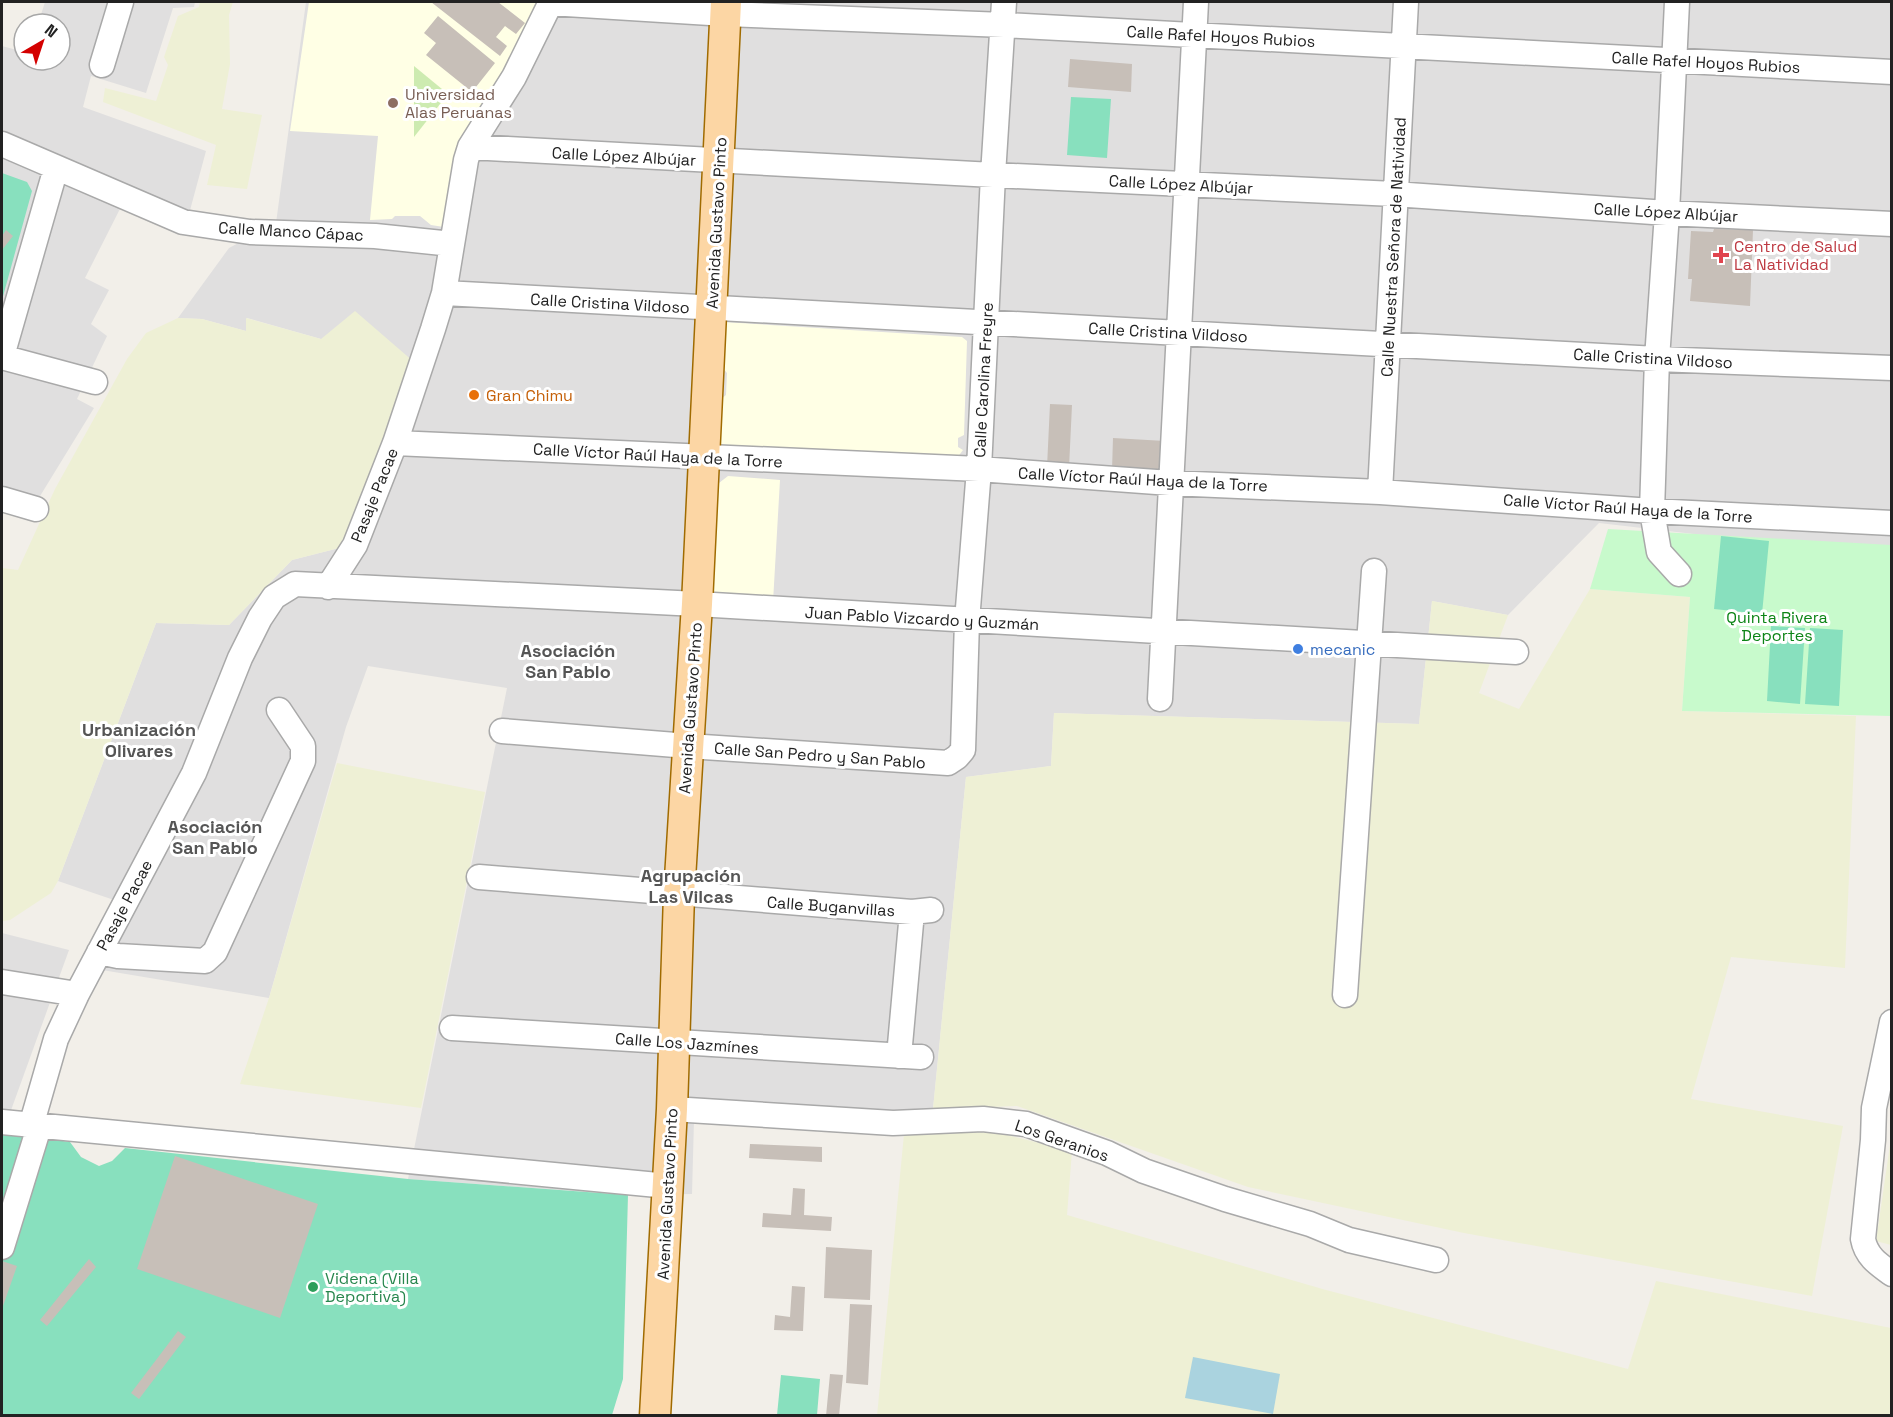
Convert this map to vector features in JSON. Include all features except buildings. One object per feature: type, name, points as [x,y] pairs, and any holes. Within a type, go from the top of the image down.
[{"type":"main road","name":"Avenida Gustavo Pinto","points":[[655,1416],[672,1109],[679,895],[697,604],[726,8]]},
{"type":"street","points":[[102,65],[121,2]]},
{"type":"street","name":"Calle Rafel Hoyos Rubios","points":[[550,2],[1004,13],[1194,35],[1892,72]]},
{"type":"street","name":"Pasaje Pacae","points":[[2,1247],[56,1038],[194,773],[240,658],[260,618],[274,597],[295,584],[328,587],[355,545],[394,443],[444,293],[470,147],[514,78],[550,2]]},
{"type":"street","points":[[1160,699],[1196,2]]},
{"type":"street","name":"Calle Nuestra Señora de Natividad","points":[[1380,492],[1394,194],[1406,2]]},
{"type":"street","points":[[1677,2],[1667,213],[1657,359],[1652,511],[1659,552],[1679,574]]},
{"type":"street","name":"Calle Carolina Freyre","points":[[957,758],[963,750],[967,621],[979,469],[993,176],[1004,13]]},
{"type":"street","name":"Calle Manco Cápac","points":[[2,144],[183,222],[250,232],[375,236],[452,244]]},
{"type":"street","name":"Calle López Albújar","points":[[470,147],[993,176],[1394,194],[1667,213],[1892,224]]},
{"type":"street","points":[[56,168],[2,356],[95,382]]},
{"type":"street","name":"Calle Cristina Vildoso","points":[[444,293],[1657,359],[1892,368]]},
{"type":"street","name":"Calle Víctor Raúl Haya de la Torre","points":[[394,443],[979,469],[1170,483],[1380,492],[1652,511],[1892,523]]},
{"type":"street","points":[[2,499],[36,509]]},
{"type":"street","points":[[1345,994],[1374,571]]},
{"type":"street","name":"Juan Pablo Vizcardo y Guzmán","points":[[328,587],[697,604],[1516,652]]},
{"type":"street","points":[[99,952],[118,956],[205,961],[215,952],[303,761],[303,746],[279,710]]},
{"type":"street","name":"Calle San Pedro y San Pablo","points":[[502,731],[948,763],[957,758]]},
{"type":"street","name":"Calle Buganvillas","points":[[479,877],[679,895],[922,911],[910,1057]]},
{"type":"street","points":[[2,982],[77,994]]},
{"type":"street","points":[[1892,1022],[1874,1108],[1863,1239],[1865,1250],[1892,1274]]},
{"type":"street","name":"Calle Los Jazmínes","points":[[453,1028],[910,1057]]},
{"type":"street","name":"Los Geranios","points":[[672,1109],[893,1123],[983,1119],[1026,1124],[1107,1154],[1144,1171],[1310,1224],[1349,1240],[1436,1260]]},
{"type":"street","points":[[2,1122],[668,1186]]},
{"type":"shaded area","points":[[45,2],[195,2],[194,7],[173,8],[146,93],[91,76],[83,107],[206,151],[189,214],[126,197],[85,278],[109,290],[91,324],[107,336],[77,399],[94,408],[37,501],[2,490],[2,46],[12,49],[12,72],[72,72],[72,12],[42,12]]},
{"type":"shaded area","points":[[200,2],[233,2],[229,15],[230,64],[222,109],[262,115],[247,189],[207,185],[216,145],[103,102],[105,88],[156,101],[168,65],[164,57],[178,16],[199,7]]},
{"type":"shaded area","points":[[306,2],[1891,2],[1891,557],[1599,523],[1508,615],[1432,601],[1419,724],[1054,713],[1051,766],[966,777],[933,1109],[694,1120],[692,1194],[628,1195],[408,1179],[507,688],[368,666],[346,727],[269,998],[102,970],[117,901],[58,881],[156,623],[229,625],[292,560],[343,547],[321,339],[247,318],[246,331],[202,319],[178,318],[229,248],[276,223]]},
{"type":"shaded area","name":"Universidad Alas Peruanas","points":[[309,2],[542,2],[450,228],[431,225],[420,216],[395,216],[392,219],[370,220],[378,136],[290,131]]},
{"type":"shaded area","points":[[355,311],[414,362],[343,547],[292,560],[229,625],[156,623],[58,881],[51,893],[10,920],[2,921],[2,568],[18,570],[55,489],[127,359],[146,333],[178,318],[202,319],[246,331],[246,318],[321,339]]},
{"type":"shaded area","points":[[724,322],[962,337],[967,341],[964,435],[958,438],[958,447],[963,450],[957,458],[719,446],[720,400],[726,395],[727,373],[721,366]]},
{"type":"shaded area","points":[[728,476],[780,480],[773,602],[712,593],[719,483]]},
{"type":"shaded area","points":[[1590,589],[1690,597],[1682,711],[1856,716],[1845,968],[1731,957],[1691,1099],[1843,1126],[1812,1296],[1464,1233],[1248,1187],[1017,1106],[933,1109],[966,777],[1051,766],[1054,713],[1419,724],[1432,601],[1508,615],[1479,693],[1519,709]]},
{"type":"shaded area","points":[[337,763],[485,792],[421,1108],[240,1084],[269,998]]},
{"type":"shaded area","points":[[2,933],[69,950],[10,1113],[2,1112]]},
{"type":"shaded area","points":[[995,1132],[1072,1151],[1067,1215],[1326,1290],[1628,1369],[1656,1281],[1891,1328],[1891,1415],[877,1416],[904,1134]]},
{"type":"shaded area","points":[[1891,1138],[1892,1245],[1876,1241]]},
{"type":"green space","points":[[414,66],[448,94],[414,137]]},
{"type":"green space","points":[[1071,97],[1111,99],[1107,158],[1067,155]]},
{"type":"green space","points":[[2,173],[27,182],[32,191],[2,300]]},
{"type":"green space","name":"Quinta Rivera Deportes","points":[[1608,529],[1891,545],[1891,716],[1682,711],[1690,597],[1590,589]]},
{"type":"green space","points":[[1721,536],[1769,541],[1762,614],[1714,609]]},
{"type":"green space","points":[[1771,626],[1805,628],[1800,704],[1767,701]]},
{"type":"green space","points":[[1810,628],[1843,630],[1839,706],[1805,704]]},
{"type":"green space","name":"Videna (Villa Deportiva)","points":[[4,1133],[70,1142],[81,1157],[99,1166],[112,1161],[125,1148],[408,1179],[628,1195],[623,1379],[612,1415],[2,1416],[2,1139]]},
{"type":"green space","points":[[781,1375],[820,1379],[817,1415],[777,1415]]},
{"type":"water","points":[[1193,1357],[1280,1374],[1273,1414],[1185,1398]]},
{"type":"place","name":"Universidad Alas Peruanas","points":[[393,103]]},
{"type":"place","name":"Centro de Salud La Natividad","points":[[1721,255]]},
{"type":"place","name":"Gran Chimu","points":[[474,395]]},
{"type":"place","name":"mecanic","points":[[1298,649]]},
{"type":"place","name":"Videna (Villa Deportiva)","points":[[313,1287]]},
{"type":"district","name":"Asociación San Pablo","points":[[568,661]]},
{"type":"district","name":"Urbanización Olivares","points":[[139,740]]},
{"type":"district","name":"Asociación San Pablo","points":[[215,837]]},
{"type":"district","name":"Agrupación Las Vilcas","points":[[691,886]]}]
